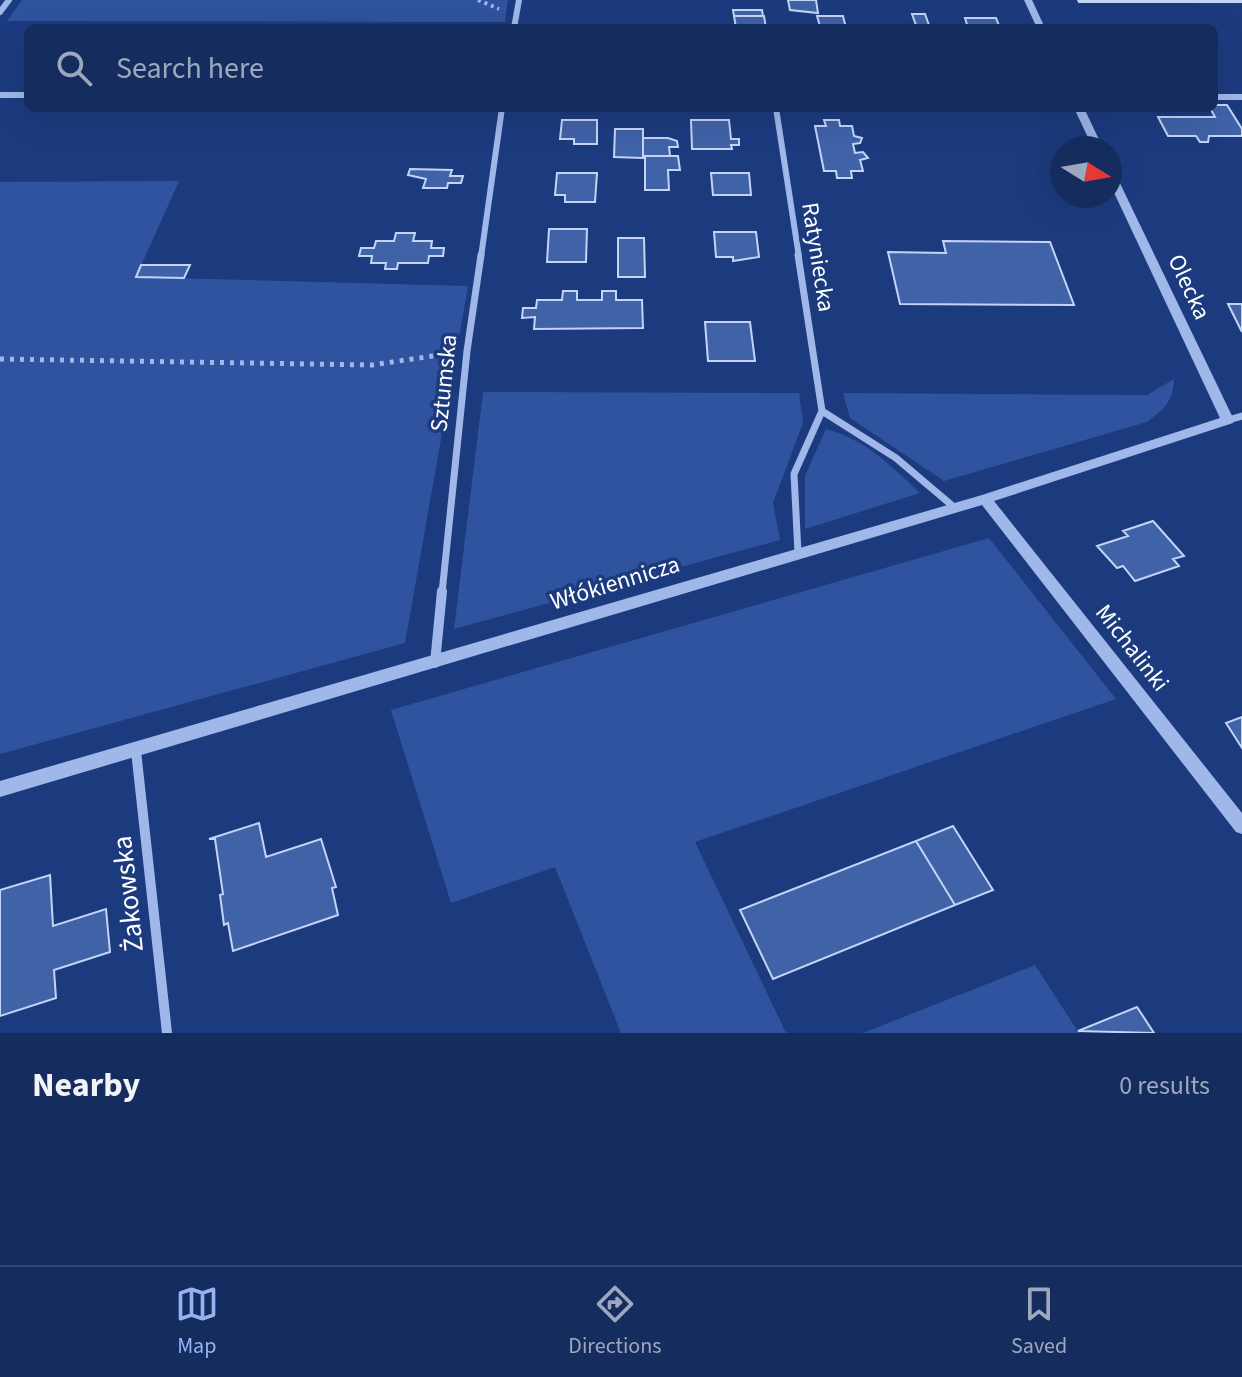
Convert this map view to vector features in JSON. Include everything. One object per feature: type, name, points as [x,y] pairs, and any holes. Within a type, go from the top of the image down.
[{"type":"street","points":[[0,12],[9,0]]},
{"type":"street","points":[[515,24],[519,0]]},
{"type":"street","points":[[1028,0],[1039,24]]},
{"type":"street","points":[[0,95],[24,95]]},
{"type":"street","points":[[1218,97],[1242,97]]},
{"type":"street","name":"Sztumska","points":[[435,663],[467,351],[501,112]]},
{"type":"street","name":"Ratyniecka","points":[[777,112],[822,411]]},
{"type":"street","points":[[1081,112],[1092,136]]},
{"type":"street","name":"Olecka","points":[[1122,197],[1235,418]]},
{"type":"street","points":[[798,553],[794,474],[822,411],[896,458],[955,508]]},
{"type":"street","name":"Włókiennicza","points":[[0,789],[985,499],[1235,418]]},
{"type":"street","name":"Michalinki","points":[[985,499],[1242,826]]},
{"type":"street","name":"Żakowska","points":[[136,751],[167,1033]]},
{"type":"path","points":[[0,359],[372,365],[467,351]]},
{"type":"shaded area","points":[[22,0],[508,0],[505,22],[7,21]]},
{"type":"shaded area","points":[[179,181],[136,277],[468,286],[405,643],[0,754],[0,182]]},
{"type":"shaded area","points":[[1174,379],[1167,404],[1147,422],[944,481],[850,418],[843,393],[1147,395]]},
{"type":"shaded area","points":[[483,392],[799,393],[803,423],[773,503],[780,540],[454,629]]},
{"type":"shaded area","points":[[826,429],[865,446],[920,493],[805,529],[805,476]]},
{"type":"shaded area","points":[[989,538],[1116,699],[695,842],[786,1033],[621,1033],[555,867],[451,903],[391,710]]},
{"type":"shaded area","points":[[1035,965],[1079,1033],[863,1033]]},
{"type":"building","points":[[788,0],[816,0],[818,13],[790,10]]},
{"type":"building","points":[[1242,0],[1242,2],[1079,2]]},
{"type":"building","points":[[733,10],[762,10],[763,16],[734,16]]},
{"type":"building","points":[[912,14],[925,14],[929,24],[916,24]]},
{"type":"building","points":[[734,16],[764,16],[765,24],[735,24]]},
{"type":"building","points":[[817,16],[843,16],[845,24],[819,24]]},
{"type":"building","points":[[965,18],[996,18],[998,24],[967,24]]},
{"type":"building","points":[[1218,105],[1227,105],[1242,129],[1242,136],[1209,136],[1208,142],[1200,142],[1196,136],[1168,136],[1158,117],[1215,117],[1212,112],[1218,112]]},
{"type":"building","points":[[562,120],[597,120],[597,144],[574,144],[574,139],[560,139]]},
{"type":"building","points":[[691,120],[729,120],[731,139],[739,139],[739,145],[731,145],[732,149],[692,149]]},
{"type":"building","points":[[824,120],[839,120],[840,126],[852,126],[854,136],[862,138],[860,143],[853,144],[855,153],[863,152],[868,158],[860,160],[863,171],[851,171],[852,178],[837,178],[836,171],[824,171],[815,126],[826,126]]},
{"type":"building","points":[[615,129],[643,129],[643,158],[614,157]]},
{"type":"building","points":[[643,138],[668,138],[677,141],[678,147],[669,147],[670,156],[643,156]]},
{"type":"building","points":[[645,156],[678,156],[680,170],[668,170],[669,190],[645,190]]},
{"type":"building","points":[[410,169],[452,170],[450,176],[463,176],[461,183],[448,183],[447,188],[423,188],[426,179],[408,175]]},
{"type":"building","points":[[557,173],[597,173],[595,202],[565,202],[565,195],[555,195]]},
{"type":"building","points":[[711,173],[749,173],[751,195],[713,195]]},
{"type":"building","points":[[549,229],[587,229],[586,262],[547,262]]},
{"type":"building","points":[[714,232],[756,232],[759,257],[733,261],[733,257],[716,257]]},
{"type":"building","points":[[396,233],[415,233],[413,241],[432,241],[431,248],[444,248],[443,256],[429,256],[428,263],[398,263],[397,269],[385,269],[386,263],[371,263],[372,256],[359,256],[361,248],[374,248],[376,241],[394,241]]},
{"type":"building","points":[[618,238],[644,238],[645,277],[618,277]]},
{"type":"building","points":[[943,241],[1050,242],[1074,305],[900,304],[888,252],[946,253]]},
{"type":"building","points":[[141,265],[190,265],[184,278],[136,277]]},
{"type":"building","points":[[563,291],[577,291],[577,300],[602,300],[602,291],[616,291],[616,300],[642,300],[643,328],[534,329],[535,317],[522,318],[523,308],[536,308],[537,300],[562,300]]},
{"type":"building","points":[[1228,304],[1242,304],[1242,332]]},
{"type":"building","points":[[705,322],[750,322],[755,361],[708,361]]},
{"type":"building","points":[[1153,521],[1184,556],[1173,559],[1179,566],[1135,581],[1123,566],[1117,568],[1097,546],[1128,536],[1123,531]]},
{"type":"building","points":[[1242,717],[1242,748],[1226,723]]},
{"type":"building","points":[[259,823],[266,857],[321,839],[336,887],[332,888],[338,915],[233,951],[228,923],[224,925],[215,839],[209,839]]},
{"type":"building","points":[[953,826],[993,890],[955,905],[916,841]]},
{"type":"building","points":[[916,841],[955,905],[773,979],[740,910]]},
{"type":"building","points":[[50,875],[53,926],[106,909],[110,952],[54,970],[56,998],[0,1016],[0,890]]},
{"type":"building","points":[[1137,1007],[1154,1033],[1078,1031]]}]
